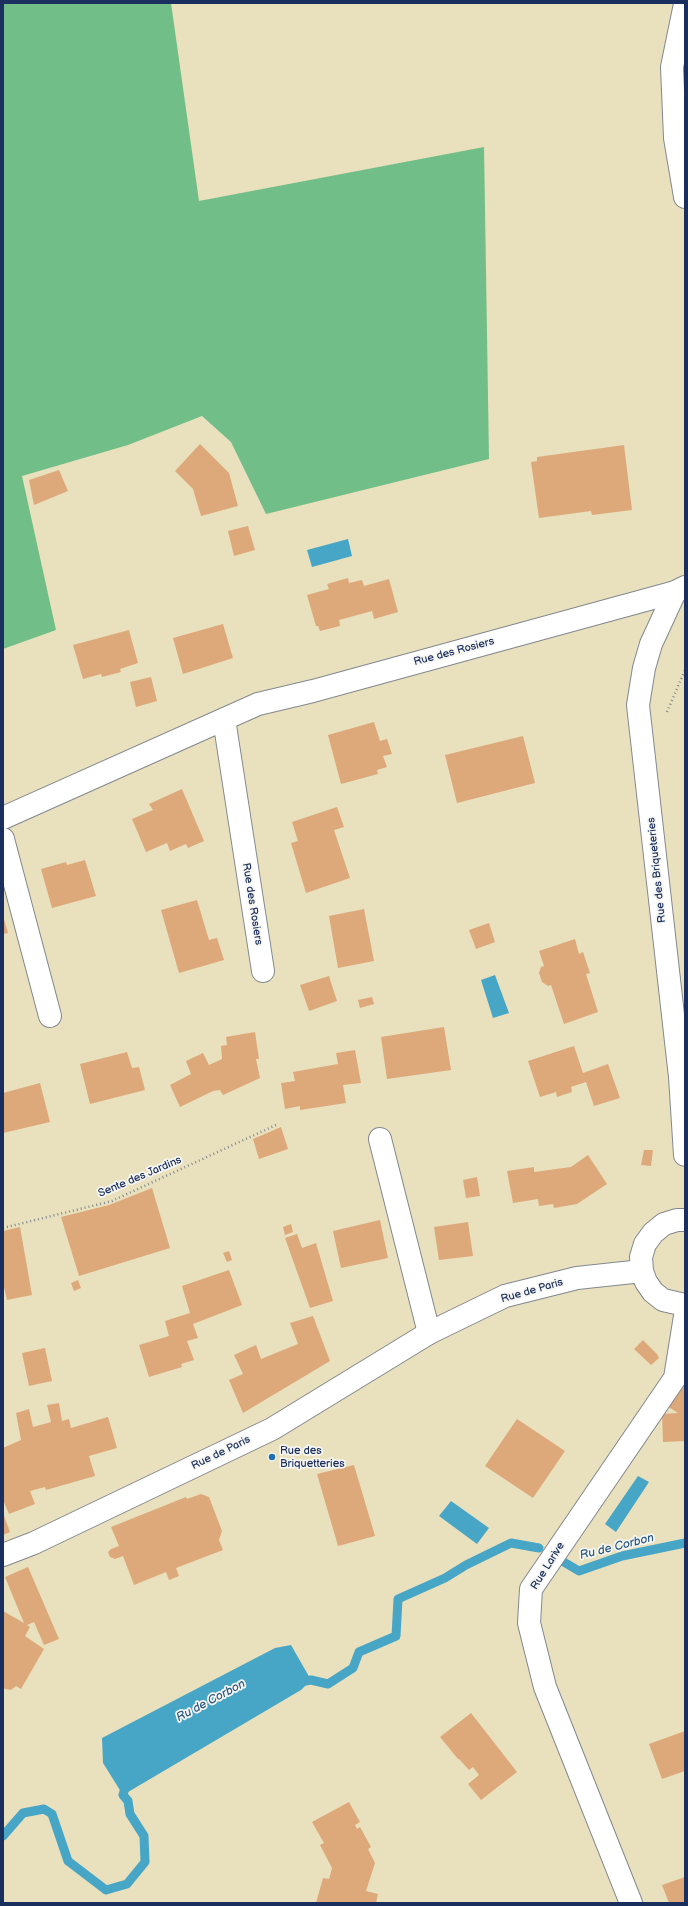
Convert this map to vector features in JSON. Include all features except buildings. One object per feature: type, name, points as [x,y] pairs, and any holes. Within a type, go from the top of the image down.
[{"type":"street","points":[[685,4],[672,67],[675,138],[685,197]]},
{"type":"street","name":"Rue des Rosiers","points":[[3,818],[258,704],[314,691],[680,590]]},
{"type":"street","name":"Rue des Briqueteries","points":[[680,590],[651,644],[644,668],[638,704],[683,1076],[685,1155]]},
{"type":"street","name":"Rue des Rosiers","points":[[224,719],[262,971]]},
{"type":"street","points":[[3,839],[50,1016]]},
{"type":"street","points":[[380,1139],[429,1333]]},
{"type":"street","points":[[685,1220],[677,1220],[664,1224],[653,1233],[645,1244],[641,1257],[642,1271],[646,1282],[658,1296],[675,1304],[685,1305]]},
{"type":"street","name":"Rue de Paris","points":[[3,1555],[34,1543],[272,1429],[429,1333],[505,1296],[577,1278],[642,1271]]},
{"type":"street","name":"Rue Larive","points":[[631,1903],[545,1687],[529,1622],[531,1589],[675,1378],[683,1341],[685,1316]]},
{"type":"path","name":"Sente des Jardins","points":[[3,1228],[112,1201],[278,1124]]},
{"type":"green space","points":[[3,3],[171,3],[199,201],[484,147],[489,459],[266,514],[231,442],[202,416],[128,445],[22,476],[56,630],[3,649]]},
{"type":"water","points":[[348,539],[352,556],[312,567],[307,550]]},
{"type":"water","points":[[495,975],[509,1013],[493,1018],[481,980]]},
{"type":"water","points":[[638,1476],[649,1482],[616,1532],[605,1524]]},
{"type":"water","points":[[451,1501],[489,1528],[477,1544],[439,1516]]},
{"type":"water","points":[[291,1645],[311,1680],[301,1690],[123,1795],[103,1763],[102,1738],[275,1648]]},
{"type":"waterway","name":"Ru de Corbon","points":[[300,1682],[311,1680],[328,1684],[353,1668],[359,1652],[396,1636],[398,1599],[445,1578],[466,1565],[511,1543],[539,1548]]},
{"type":"waterway","name":"Ru de Corbon","points":[[557,1558],[579,1571],[622,1556],[685,1543]]},
{"type":"waterway","points":[[3,1836],[23,1813],[44,1809],[52,1814],[68,1861],[106,1890],[127,1884],[145,1862],[144,1836],[130,1814],[128,1801],[123,1795],[126,1784]]},
{"type":"place","name":"Rue des Briquetteries","points":[[272,1457]]}]
